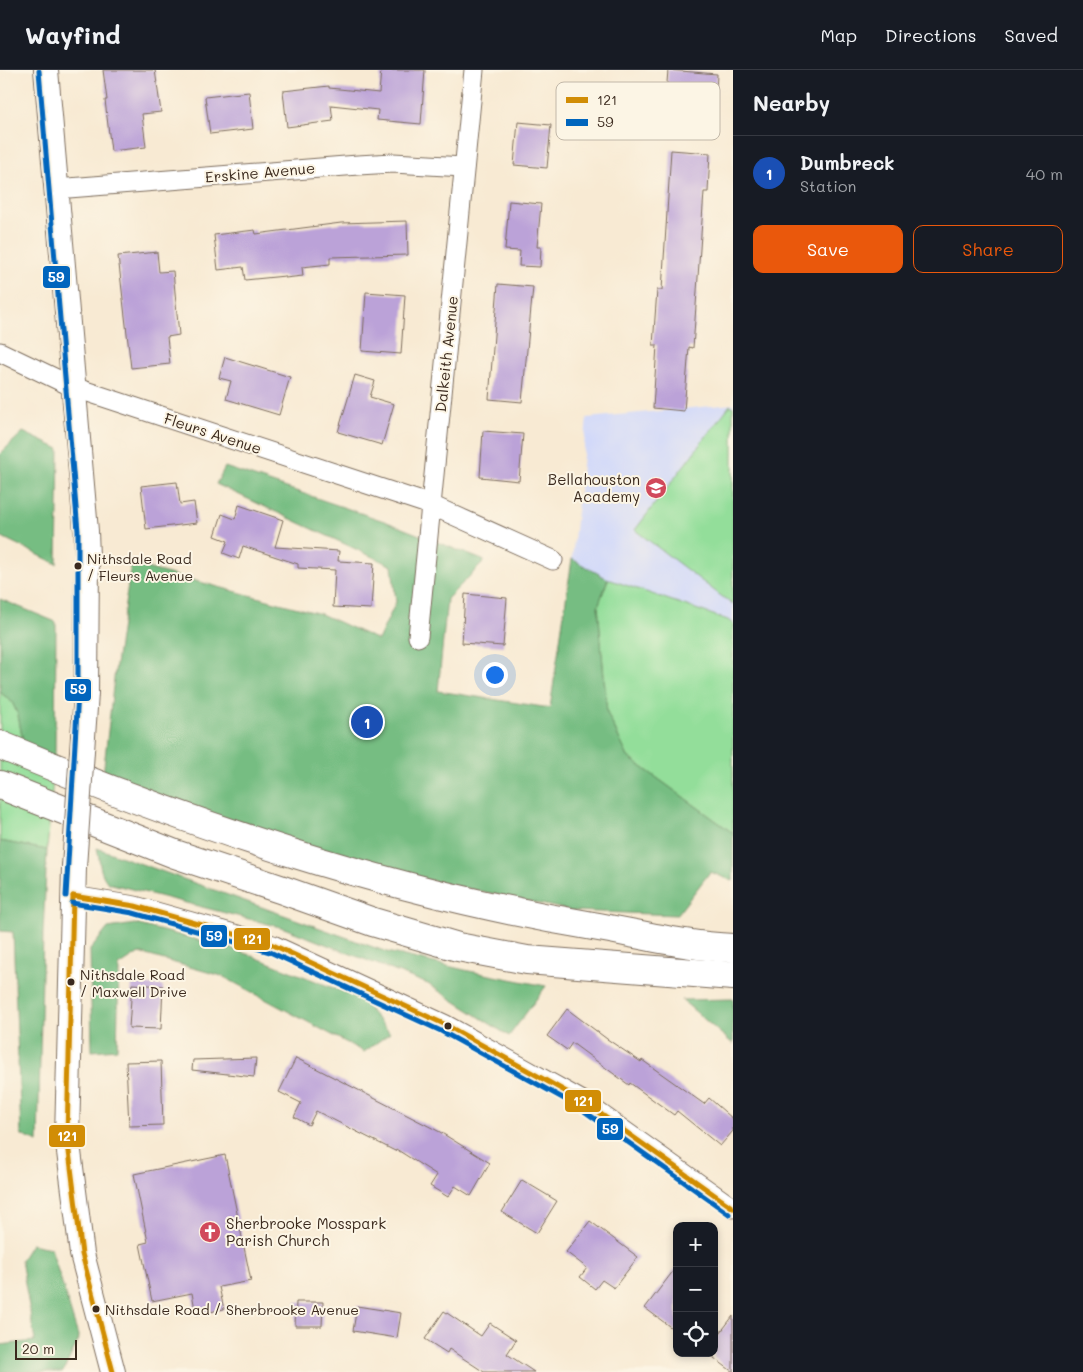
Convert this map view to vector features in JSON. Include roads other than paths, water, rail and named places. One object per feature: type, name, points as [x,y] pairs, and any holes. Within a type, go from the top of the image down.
[{"type":"highway","points":[[0,745],[195,821],[298,855],[402,886],[556,920],[725,947]]},
{"type":"highway","points":[[0,785],[175,854],[280,888],[374,922],[458,947],[527,960],[733,976]]},
{"type":"street","points":[[46,70],[87,557],[86,692],[74,867],[67,1136],[82,1254],[113,1372]]},
{"type":"street","name":"Dalkeith Avenue","points":[[418,637],[474,70]]},
{"type":"street","name":"Erskine Avenue","points":[[56,189],[393,163],[464,167]]},
{"type":"street","name":"Fleurs Avenue","points":[[0,352],[73,387],[431,505],[553,560]]},
{"type":"street","points":[[73,896],[136,906],[273,945],[444,1024],[581,1100],[733,1208]]},
{"type":"place","name":"Bellahouston Academy","points":[[656,488]]},
{"type":"place","name":"Nithsdale Road / Fleurs Avenue","points":[[78,566]]},
{"type":"place","name":"Dumbreck","points":[[367,722]]},
{"type":"place","name":"Nithsdale Road / Maxwell Drive","points":[[71,982]]},
{"type":"place","name":"Sherbrooke Mosspark Parish Church","points":[[210,1232]]},
{"type":"place","name":"Nithsdale Road / Sherbrooke Avenue","points":[[96,1309]]}]
